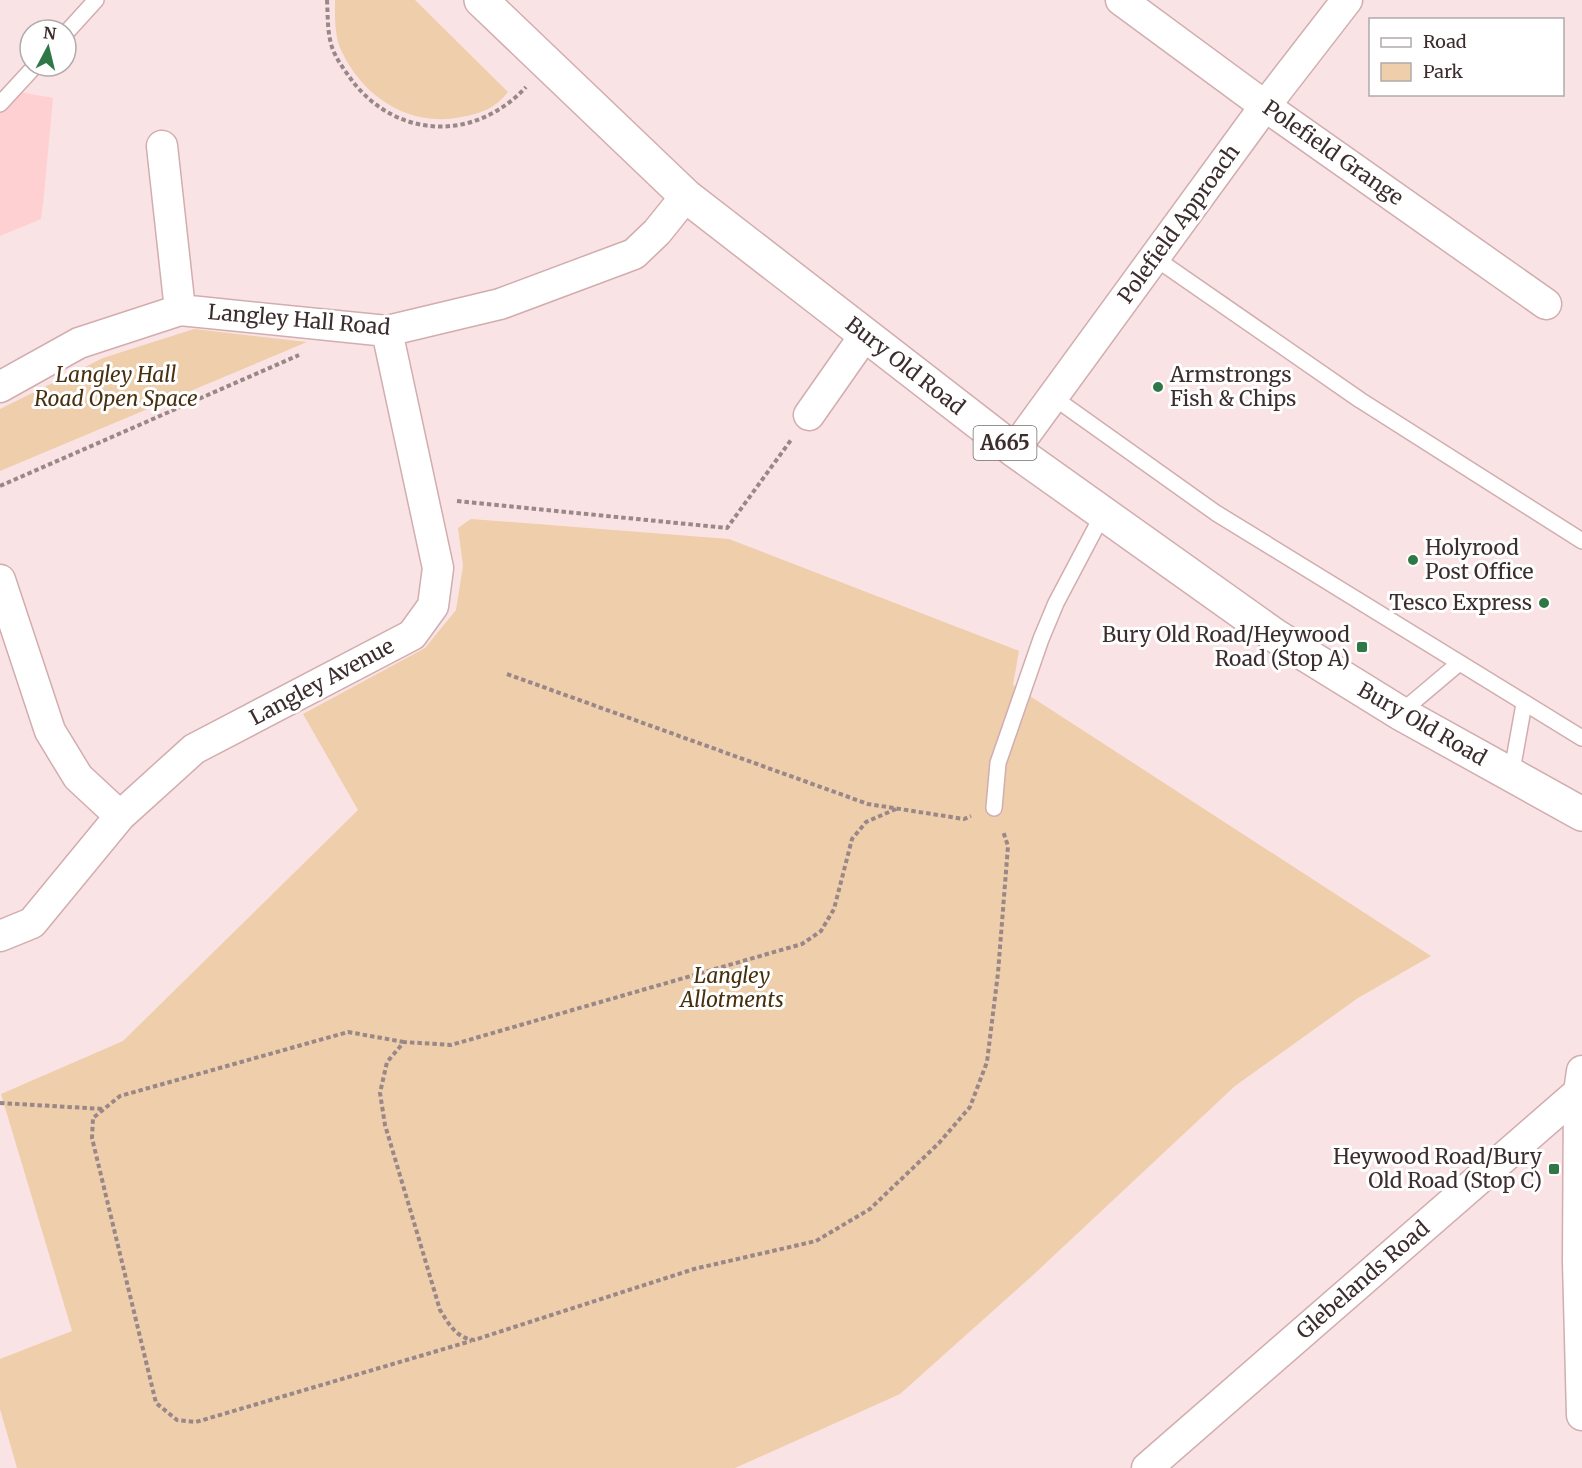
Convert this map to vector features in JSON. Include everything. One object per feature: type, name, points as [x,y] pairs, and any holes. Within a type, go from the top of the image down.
[{"type":"main road","name":"Bury Old Road","points":[[481,0],[686,196],[1014,450],[1274,635],[1400,713],[1582,814]]},
{"type":"street","name":"Polefield Grange","points":[[1121,0],[1265,106],[1546,304]]},
{"type":"street","name":"Polefield Approach","points":[[1014,450],[1265,106],[1347,0]]},
{"type":"street","points":[[162,146],[180,310]]},
{"type":"street","name":"Langley Hall Road","points":[[0,387],[79,343],[180,310],[387,331],[500,304],[634,254],[657,232],[686,196]]},
{"type":"street","name":"Langley Avenue","points":[[0,936],[32,923],[120,816],[194,749],[412,635],[433,606],[438,568],[387,331]]},
{"type":"street","points":[[809,415],[865,335]]},
{"type":"street","points":[[0,580],[50,731],[78,777],[120,816]]},
{"type":"street","points":[[1581,1081],[1578,1262],[1582,1415]]},
{"type":"street","name":"Glebelands Road","points":[[1147,1468],[1581,1081]]},
{"type":"lane","points":[[78,20],[96,0]]},
{"type":"lane","points":[[0,104],[24,78]]},
{"type":"lane","points":[[1155,258],[1360,400],[1582,541]]},
{"type":"lane","points":[[1053,397],[1216,513],[1458,664],[1582,738]]},
{"type":"lane","points":[[994,808],[998,763],[1041,639],[1056,603],[1104,512]]},
{"type":"lane","points":[[1400,713],[1458,664]]},
{"type":"lane","points":[[1511,776],[1524,704]]},
{"type":"path","points":[[327,0],[328,25],[334,51],[345,70],[363,94],[382,111],[405,122],[431,126],[474,122],[511,103],[547,65]]},
{"type":"path","points":[[0,486],[316,348],[328,324]]},
{"type":"path","points":[[423,499],[727,528],[809,415]]},
{"type":"path","points":[[507,674],[868,804],[896,808],[964,819],[994,808],[1008,846],[998,974],[987,1062],[970,1107],[939,1143],[870,1209],[816,1241],[694,1269],[474,1340],[196,1422],[177,1420],[156,1403],[92,1138],[93,1118],[120,1096],[348,1032],[404,1042],[451,1045],[802,944],[821,931],[834,909],[852,839],[866,822],[896,808]]},
{"type":"path","points":[[404,1042],[387,1062],[380,1092],[385,1125],[440,1310],[454,1330],[464,1339],[474,1340]]},
{"type":"path","points":[[0,1103],[104,1109]]},
{"type":"shaded area","points":[[20,92],[53,98],[41,219],[0,236],[0,113]]},
{"type":"green space","points":[[335,0],[415,0],[508,92],[493,106],[461,117],[423,118],[389,105],[361,81],[341,50],[336,32]]},
{"type":"green space","name":"Langley Hall Road Open Space","points":[[194,329],[307,342],[0,471],[0,409],[103,358]]},
{"type":"green space","name":"Langley Allotments","points":[[471,519],[729,539],[1019,651],[1013,685],[1431,956],[1358,998],[1235,1086],[1032,1276],[900,1394],[735,1468],[17,1468],[0,1409],[0,1359],[72,1331],[1,1094],[123,1041],[358,810],[303,714],[425,648],[456,610],[463,566],[458,528]]},
{"type":"place","name":"Armstrongs Fish & Chips","points":[[1158,387]]},
{"type":"place","name":"Holyrood Post Office","points":[[1413,560]]},
{"type":"place","name":"Tesco Express","points":[[1544,603]]},
{"type":"place","name":"Bury Old Road/Heywood Road (Stop A)","points":[[1362,647]]},
{"type":"place","name":"Heywood Road/Bury Old Road (Stop C)","points":[[1554,1169]]}]
